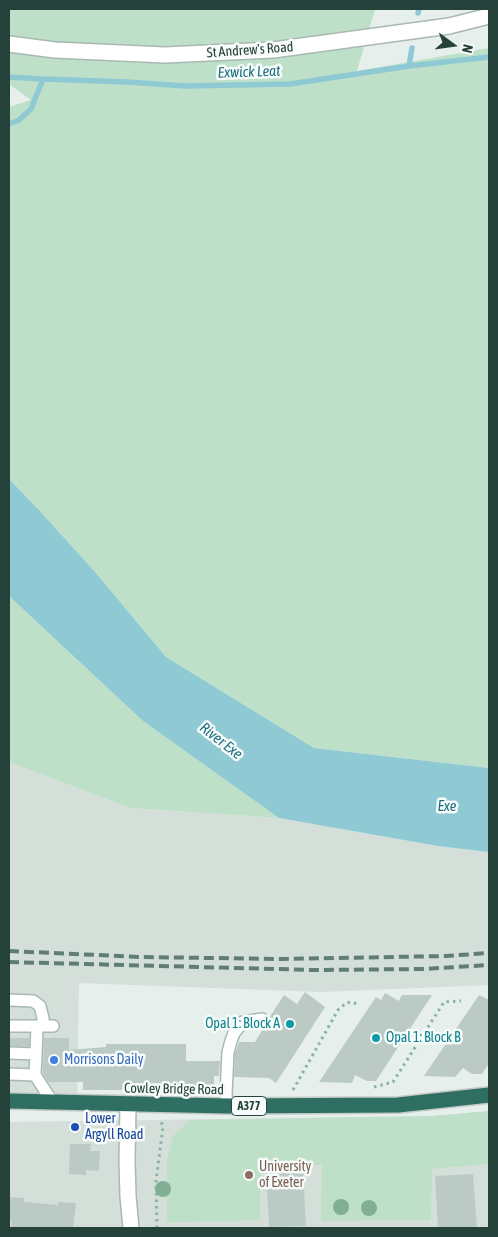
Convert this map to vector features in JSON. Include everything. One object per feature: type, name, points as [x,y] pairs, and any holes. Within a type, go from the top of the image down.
[{"type":"highway","name":"Cowley Bridge Road","points":[[9,1101],[156,1106],[398,1105],[489,1095]]},
{"type":"street","name":"St Andrew's Road","points":[[9,44],[55,50],[165,54],[273,50],[449,26],[489,16]]},
{"type":"street","points":[[128,1105],[128,1196],[131,1228]]},
{"type":"lane","points":[[9,1000],[33,1001],[40,1006],[44,1026],[36,1054],[36,1075],[53,1103]]},
{"type":"lane","points":[[228,1106],[226,1094],[230,1041],[243,1022],[262,1019]]},
{"type":"lane","points":[[9,1026],[44,1026]]},
{"type":"lane","points":[[9,1053],[36,1054]]},
{"type":"lane","points":[[9,1074],[36,1075]]},
{"type":"path","points":[[373,1087],[393,1082],[444,1002],[461,1001]]},
{"type":"path","points":[[301,1091],[292,1091],[338,1010],[346,1003],[352,1002],[357,1004]]},
{"type":"path","points":[[156,1106],[163,1127],[156,1181],[157,1228]]},
{"type":"shaded area","points":[[9,762],[130,808],[279,818],[438,846],[489,852],[489,985],[321,992],[79,983],[77,1096],[9,1096]]},
{"type":"shaded area","name":"University of Exeter","points":[[489,1111],[489,1228],[9,1228],[9,1122],[433,1116]]},
{"type":"green space","points":[[9,9],[375,9],[357,71],[489,48],[489,768],[314,748],[166,657],[96,573],[9,479],[9,107],[31,100],[9,84]]},
{"type":"green space","points":[[9,596],[143,721],[279,818],[130,808],[9,762]]},
{"type":"green space","points":[[489,1111],[489,1172],[488,1164],[432,1169],[431,1220],[321,1221],[322,1165],[261,1166],[260,1220],[167,1222],[167,1161],[173,1136],[190,1120],[433,1116]]},
{"type":"water","name":"Exe","points":[[9,479],[96,573],[166,657],[314,748],[489,768],[489,852],[438,846],[279,818],[143,721],[9,596]]},
{"type":"building","name":"Opal 1: Block A","points":[[305,992],[325,1007],[276,1083],[269,1078],[234,1077],[235,1053],[239,1042],[255,1042],[284,995],[297,1004]]},
{"type":"building","name":"Opal 1: Block B","points":[[385,993],[399,1001],[402,995],[432,995],[376,1081],[367,1081],[355,1075],[352,1083],[319,1082],[376,997],[381,1000]]},
{"type":"building","points":[[479,995],[489,1000],[489,1063],[482,1074],[472,1074],[463,1068],[455,1077],[424,1076]]},
{"type":"building","points":[[9,1038],[29,1038],[29,1046],[9,1046]]},
{"type":"building","points":[[44,1038],[69,1038],[69,1050],[106,1047],[106,1044],[186,1044],[186,1061],[220,1061],[219,1076],[214,1076],[214,1087],[83,1090],[83,1082],[48,1082],[43,1073]]},
{"type":"building","points":[[70,1144],[91,1144],[90,1151],[100,1151],[99,1171],[86,1170],[86,1175],[69,1174]]},
{"type":"building","points":[[303,1170],[306,1226],[269,1227],[266,1172]]},
{"type":"building","points":[[473,1174],[477,1228],[438,1228],[435,1176]]},
{"type":"building","points":[[9,1197],[24,1198],[24,1202],[58,1205],[58,1202],[76,1203],[73,1228],[11,1228],[12,1221],[9,1221]]},
{"type":"waterway","points":[[418,13],[419,9]]},
{"type":"waterway","points":[[409,66],[412,48]]},
{"type":"waterway","name":"Exwick Leat","points":[[9,77],[185,86],[290,84],[409,66],[489,57]]},
{"type":"waterway","points":[[9,124],[19,120],[31,109],[43,79]]},
{"type":"railway","points":[[9,951],[141,957],[282,959],[446,956],[489,953]]},
{"type":"railway","points":[[9,962],[313,970],[423,969],[489,965]]},
{"type":"place","name":"Opal 1: Block A","points":[[290,1024]]},
{"type":"place","name":"Opal 1: Block B","points":[[376,1038]]},
{"type":"place","name":"Morrisons Daily","points":[[54,1060]]},
{"type":"place","name":"Lower Argyll Road","points":[[75,1127]]},
{"type":"place","name":"University of Exeter","points":[[249,1175]]},
{"type":"water label","name":"River Exe","points":[[221,741]]}]
